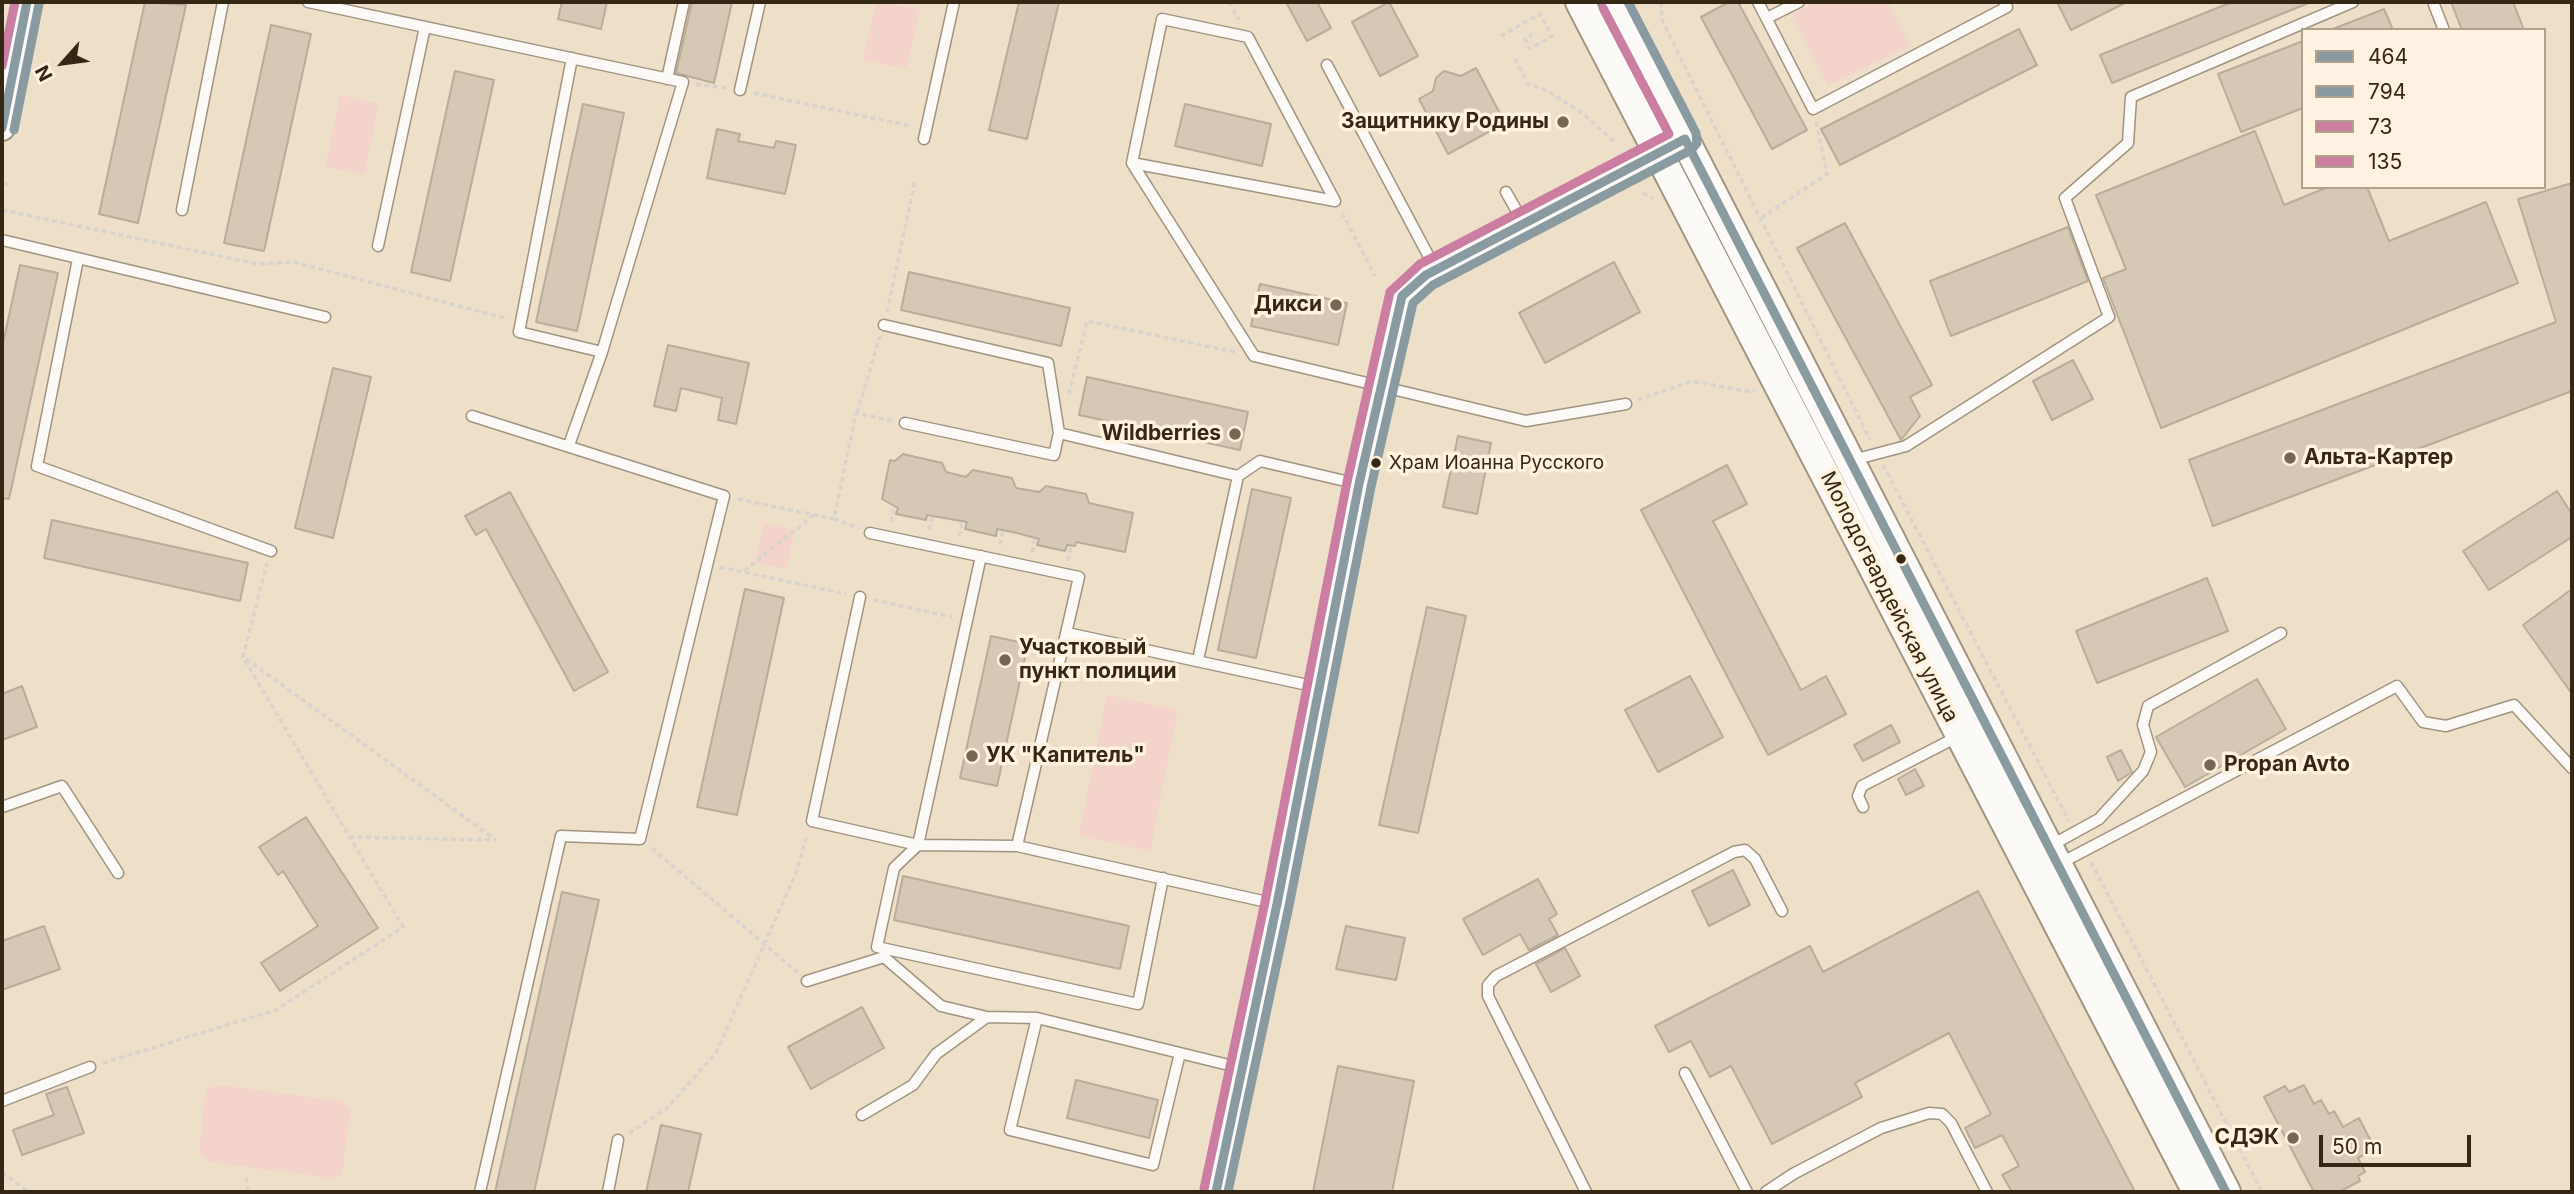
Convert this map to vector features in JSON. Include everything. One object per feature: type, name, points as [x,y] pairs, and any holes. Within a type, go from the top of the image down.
[{"type":"main road","name":"Молодогвардейская улица","points":[[1580,2],[1657,154],[1973,729],[2197,1192]]},
{"type":"main road","name":"Молодогвардейская улица","points":[[1614,2],[1685,139],[1865,457],[1973,729],[2054,855],[2227,1192]]},
{"type":"street","points":[[2,128],[27,2]]},
{"type":"street","points":[[1216,1192],[1277,904],[1317,687],[1359,484],[1402,296],[1412,284],[1436,270],[1685,139]]},
{"type":"lane","points":[[182,210],[223,2]]},
{"type":"lane","points":[[308,2],[355,7],[425,27],[683,82],[602,352],[569,445]]},
{"type":"lane","points":[[667,79],[684,2]]},
{"type":"lane","points":[[740,90],[760,2]]},
{"type":"lane","points":[[925,134],[954,2]]},
{"type":"lane","points":[[1758,2],[1813,109],[2007,7],[2004,2]]},
{"type":"lane","points":[[1767,18],[1799,2]]},
{"type":"lane","points":[[1865,457],[1906,446],[2109,317],[2065,198],[2128,143],[2131,97],[2353,2]]},
{"type":"lane","points":[[2433,2],[2443,28]]},
{"type":"lane","points":[[1335,201],[1248,37],[1162,19],[1132,163],[1254,356],[1527,421],[1626,404]]},
{"type":"lane","points":[[378,246],[425,27]]},
{"type":"lane","points":[[572,58],[519,332],[602,352]]},
{"type":"lane","points":[[1327,65],[1436,270]]},
{"type":"lane","points":[[1132,163],[1335,201]]},
{"type":"lane","points":[[1506,192],[1524,224]]},
{"type":"lane","points":[[2,240],[325,317]]},
{"type":"lane","points":[[78,259],[37,466],[271,551]]},
{"type":"lane","points":[[884,325],[1048,363],[1059,433],[1054,455],[905,423]]},
{"type":"lane","points":[[472,416],[724,496],[640,839],[561,836],[480,1192]]},
{"type":"lane","points":[[1059,433],[1237,476]]},
{"type":"lane","points":[[1198,660],[1237,476],[1260,461],[1359,484]]},
{"type":"lane","points":[[870,533],[1079,577],[1017,846]]},
{"type":"lane","points":[[981,556],[918,845],[894,867],[877,947],[1138,1004],[1163,878]]},
{"type":"lane","points":[[860,597],[812,821],[918,845],[1017,846],[1277,904]]},
{"type":"lane","points":[[1067,633],[1317,687]]},
{"type":"lane","points":[[2054,855],[2075,833],[2099,819],[2143,771],[2151,752],[2143,724],[2148,706],[2281,633]]},
{"type":"lane","points":[[2054,855],[2084,850],[2397,686],[2423,722],[2446,726],[2514,705],[2572,768]]},
{"type":"lane","points":[[1864,807],[1858,796],[1862,786],[1973,729]]},
{"type":"lane","points":[[2,807],[62,786],[118,873]]},
{"type":"lane","points":[[1586,1192],[1488,996],[1489,985],[1496,976],[1734,852],[1745,850],[1755,859],[1782,911]]},
{"type":"lane","points":[[807,981],[884,957],[941,1006],[987,1017],[1037,1018],[1241,1069]]},
{"type":"lane","points":[[862,1115],[914,1085],[936,1054],[987,1017]]},
{"type":"lane","points":[[1037,1018],[1010,1130],[1153,1165],[1180,1053]]},
{"type":"lane","points":[[2,1101],[90,1067]]},
{"type":"lane","points":[[1685,1073],[1747,1192]]},
{"type":"lane","points":[[1766,1192],[1793,1174],[1881,1128],[1929,1113],[1942,1114],[1951,1123],[1987,1192]]},
{"type":"lane","points":[[608,1192],[618,1140]]},
{"type":"path","points":[[1661,2],[1662,20],[1761,218],[1865,457],[2075,833]]},
{"type":"path","points":[[1501,36],[1541,14],[1552,36],[1530,49],[1525,39],[1536,32]]},
{"type":"path","points":[[1515,60],[1528,84],[1548,91],[1581,113],[1615,142]]},
{"type":"path","points":[[683,82],[740,90],[925,134]]},
{"type":"path","points":[[1761,218],[1827,174],[1813,109]]},
{"type":"path","points":[[834,519],[856,413],[884,325],[915,181]]},
{"type":"path","points":[[1335,201],[1375,276]]},
{"type":"path","points":[[2,210],[258,264],[294,262],[521,322]]},
{"type":"path","points":[[1069,396],[1087,321],[1254,356]]},
{"type":"path","points":[[1626,404],[1692,381],[1751,392],[1756,389]]},
{"type":"path","points":[[856,413],[905,423]]},
{"type":"path","points":[[724,496],[834,519],[870,533]]},
{"type":"path","points":[[890,524],[894,506]]},
{"type":"path","points":[[743,572],[814,515]]},
{"type":"path","points":[[929,533],[933,515]]},
{"type":"path","points":[[958,538],[962,521]]},
{"type":"path","points":[[999,547],[1003,530]]},
{"type":"path","points":[[1031,554],[1035,537]]},
{"type":"path","points":[[1068,562],[1071,545]]},
{"type":"path","points":[[90,1067],[276,1010],[403,927],[243,657],[271,551]]},
{"type":"path","points":[[708,564],[967,620]]},
{"type":"path","points":[[243,657],[496,840],[349,837]]},
{"type":"path","points":[[618,1140],[666,1109],[716,1053],[796,873],[812,821]]},
{"type":"path","points":[[640,839],[807,981]]},
{"type":"path","points":[[2084,850],[2262,1192]]},
{"type":"path","points":[[2,1172],[28,1192]]},
{"type":"path","points":[[246,1178],[248,1192]]},
{"type":"shaded area","points":[[876,2],[920,9],[906,69],[863,60]]},
{"type":"shaded area","points":[[1818,2],[1888,2],[1910,46],[1828,86],[1792,14]]},
{"type":"shaded area","points":[[340,95],[379,104],[364,175],[325,167]]},
{"type":"shaded area","points":[[764,523],[795,530],[786,569],[755,562]]},
{"type":"shaded area","points":[[1107,695],[1178,710],[1150,851],[1079,836]]},
{"type":"shaded area","points":[[220,1085],[340,1101],[351,1109],[342,1174],[330,1178],[210,1162],[199,1154],[205,1096],[208,1089]]},
{"type":"building","points":[[145,2],[186,5],[138,223],[99,214]]},
{"type":"building","points":[[562,2],[607,2],[601,29],[558,19]]},
{"type":"building","points":[[692,2],[732,2],[714,83],[676,73]]},
{"type":"building","points":[[1019,2],[1059,2],[1027,139],[989,130]]},
{"type":"building","points":[[1286,2],[1317,2],[1331,28],[1307,41]]},
{"type":"building","points":[[1389,2],[1418,56],[1380,76],[1352,22]]},
{"type":"building","points":[[1729,2],[1738,2],[1807,130],[1772,149],[1701,17]]},
{"type":"building","points":[[2057,2],[2127,2],[2071,30]]},
{"type":"building","points":[[2232,2],[2311,2],[2112,83],[2100,55]]},
{"type":"building","points":[[2451,2],[2513,2],[2523,28],[2461,28]]},
{"type":"building","points":[[2384,9],[2392,28],[2336,28]]},
{"type":"building","points":[[271,25],[311,34],[264,251],[224,243]]},
{"type":"building","points":[[2019,29],[2037,65],[1840,165],[1821,129]]},
{"type":"building","points":[[2301,42],[2301,109],[2241,132],[2218,74]]},
{"type":"building","points":[[1476,68],[1505,123],[1448,154],[1419,99],[1433,91],[1436,78],[1444,71],[1461,76]]},
{"type":"building","points":[[455,71],[494,80],[450,281],[411,272]]},
{"type":"building","points":[[583,104],[624,113],[577,331],[536,322]]},
{"type":"building","points":[[1185,104],[1271,124],[1262,166],[1175,146]]},
{"type":"building","points":[[717,129],[740,134],[738,141],[774,148],[776,141],[796,145],[785,194],[707,178]]},
{"type":"building","points":[[2255,131],[2284,205],[2323,189],[2368,189],[2389,241],[2486,202],[2518,283],[2161,428],[2103,278],[2126,269],[2096,195]]},
{"type":"building","points":[[2572,183],[2572,391],[2213,526],[2189,460],[2556,322],[2518,199]]},
{"type":"building","points":[[1845,223],[1932,385],[1910,397],[1920,416],[1901,440],[1797,248]]},
{"type":"building","points":[[2068,227],[2088,281],[1951,336],[1930,281]]},
{"type":"building","points":[[1614,262],[1640,312],[1545,363],[1519,313]]},
{"type":"building","points":[[20,265],[58,273],[9,499],[2,498],[2,348]]},
{"type":"building","points":[[909,272],[1070,308],[1061,346],[901,310]]},
{"type":"building","points":[[1260,284],[1347,303],[1338,345],[1251,326]]},
{"type":"building","points":[[668,345],[749,363],[736,424],[718,420],[722,398],[681,388],[676,411],[654,406]]},
{"type":"building","points":[[2073,360],[2093,399],[2052,420],[2033,381]]},
{"type":"building","points":[[333,368],[371,377],[333,538],[295,528]]},
{"type":"building","points":[[1087,377],[1248,412],[1240,450],[1079,415]]},
{"type":"building","points":[[1458,436],[1491,443],[1477,514],[1443,507]]},
{"type":"building","points":[[903,454],[942,463],[946,472],[966,477],[973,470],[1012,478],[1016,488],[1039,492],[1046,486],[1086,494],[1089,503],[1133,513],[1125,552],[1076,542],[1075,546],[1067,545],[1065,551],[1037,545],[1039,539],[1017,533],[997,529],[996,536],[965,529],[967,522],[927,515],[926,520],[896,514],[898,508],[882,499],[890,460],[895,461]]},
{"type":"building","points":[[1727,465],[1747,504],[1713,521],[1801,690],[1826,676],[1846,714],[1768,755],[1641,510]]},
{"type":"building","points":[[1252,489],[1291,498],[1256,658],[1218,650]]},
{"type":"building","points":[[2557,491],[2572,514],[2572,537],[2489,590],[2463,551]]},
{"type":"building","points":[[510,492],[608,672],[574,691],[486,529],[476,535],[465,516]]},
{"type":"building","points":[[52,520],[248,563],[240,601],[44,558]]},
{"type":"building","points":[[2207,578],[2228,631],[2097,683],[2076,631]]},
{"type":"building","points":[[745,589],[784,598],[737,815],[697,807]]},
{"type":"building","points":[[2572,589],[2572,694],[2523,625]]},
{"type":"building","points":[[1427,607],[1466,616],[1418,833],[1379,825]]},
{"type":"building","points":[[991,636],[1028,644],[997,786],[960,778]]},
{"type":"building","points":[[1690,676],[1723,737],[1658,772],[1625,710]]},
{"type":"building","points":[[2257,679],[2286,729],[2185,787],[2156,737]]},
{"type":"building","points":[[22,686],[37,727],[2,740],[2,694]]},
{"type":"building","points":[[1891,725],[1900,742],[1863,761],[1854,745]]},
{"type":"building","points":[[2121,750],[2132,772],[2118,781],[2107,757]]},
{"type":"building","points":[[1915,769],[1924,786],[1906,795],[1898,779]]},
{"type":"building","points":[[306,817],[378,928],[280,991],[261,963],[318,926],[283,871],[278,875],[259,847]]},
{"type":"building","points":[[1733,870],[1750,905],[1709,926],[1692,891]]},
{"type":"building","points":[[903,876],[1129,926],[1120,969],[894,920]]},
{"type":"building","points":[[1538,879],[1557,914],[1549,919],[1558,935],[1529,950],[1520,934],[1483,955],[1463,919]]},
{"type":"building","points":[[1978,891],[2135,1192],[2012,1192],[2002,1175],[2019,1166],[2002,1135],[1975,1148],[1965,1128],[1991,1114],[1949,1033],[1855,1083],[1862,1097],[1772,1144],[1731,1066],[1710,1077],[1691,1041],[1669,1052],[1655,1026],[1810,946],[1823,972]]},
{"type":"building","points":[[562,892],[599,900],[534,1192],[495,1192]]},
{"type":"building","points":[[44,926],[60,969],[2,990],[2,941]]},
{"type":"building","points":[[1346,926],[1405,938],[1396,980],[1336,969]]},
{"type":"building","points":[[1565,948],[1580,976],[1551,992],[1536,964]]},
{"type":"building","points":[[862,1007],[884,1048],[811,1089],[788,1047]]},
{"type":"building","points":[[1338,1066],[1414,1081],[1392,1192],[1313,1192]]},
{"type":"building","points":[[1076,1080],[1158,1100],[1149,1138],[1067,1118]]},
{"type":"building","points":[[2304,1085],[2314,1104],[2321,1100],[2329,1114],[2334,1111],[2343,1127],[2359,1118],[2375,1149],[2358,1158],[2365,1172],[2358,1176],[2360,1181],[2339,1192],[2314,1192],[2264,1097],[2285,1086],[2289,1092]]},
{"type":"building","points":[[67,1087],[84,1133],[22,1155],[13,1130],[54,1115],[46,1094]]},
{"type":"building","points":[[661,1125],[701,1134],[688,1192],[646,1192]]},
{"type":"transit line","name":"135","points":[[2,66],[15,2]]},
{"type":"transit line","name":"464","points":[[2,128],[27,2]]},
{"type":"transit line","name":"794","points":[[1228,1192],[1289,906],[1371,487],[1413,303],[1433,285],[1691,150],[1697,143],[1696,133],[1628,2]]},
{"type":"transit line","name":"794","points":[[14,130],[39,4]]},
{"type":"transit line","name":"73","points":[[1204,1189],[1265,902],[1347,482],[1390,292],[1420,264],[1669,134],[1603,8]]},
{"type":"transit line","name":"464","points":[[1216,1192],[1277,904],[1359,484],[1402,296],[1426,275],[1685,139],[2226,1192]]},
{"type":"place","name":"Защитнику Родины","points":[[1563,122]]},
{"type":"place","name":"Дикси","points":[[1336,305]]},
{"type":"place","name":"Wildberries","points":[[1235,434]]},
{"type":"place","name":"Альта-Картер","points":[[2290,458]]},
{"type":"place","name":"Храм Иоанна Русского","points":[[1376,463]]},
{"type":"place","name":"Участковый пункт полиции","points":[[1005,660]]},
{"type":"place","name":"УК \"Капитель\"","points":[[972,756]]},
{"type":"place","name":"Propan Avto","points":[[2210,765]]},
{"type":"place","name":"СДЭК","points":[[2293,1138]]}]
